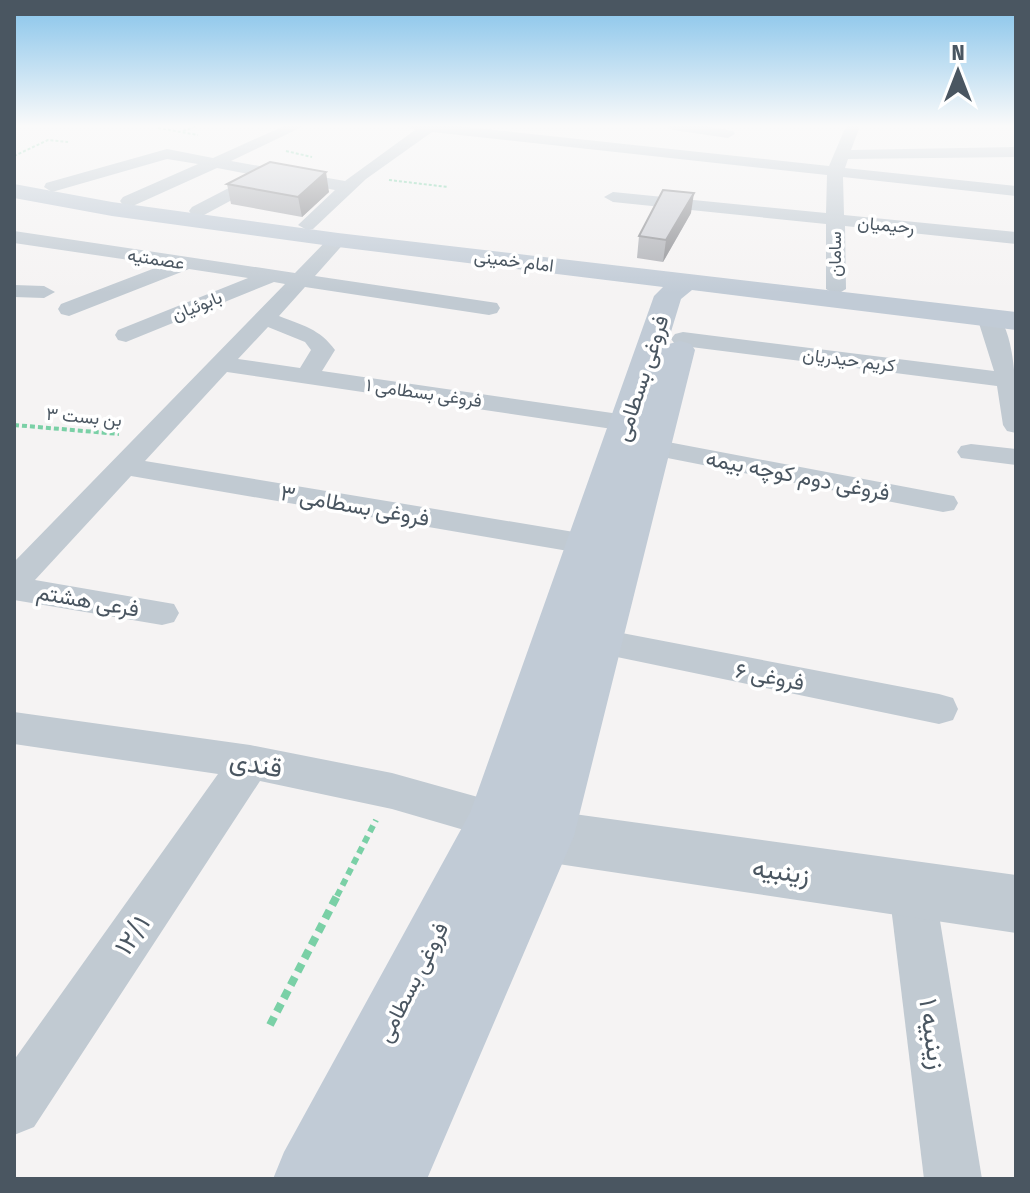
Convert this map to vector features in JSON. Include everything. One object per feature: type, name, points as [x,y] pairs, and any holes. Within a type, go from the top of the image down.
[{"type":"main road","name":"امام خمینی","points":[[23,182],[198,211],[1016,321]]},
{"type":"main road","name":"امام خمینی","points":[[14,191],[112,209],[338,240],[1016,309]]},
{"type":"main road","name":"فروغی بسطامی","points":[[311,1179],[520,828],[586,544],[683,339],[692,299],[688,276]]},
{"type":"main road","name":"فروغی بسطامی","points":[[389,1179],[520,828],[601,642],[668,296],[688,276]]},
{"type":"street","points":[[52,187],[70,182]]},
{"type":"street","points":[[129,201],[172,182]]},
{"type":"street","points":[[198,211],[254,182]]},
{"type":"street","points":[[307,225],[354,182]]},
{"type":"street","name":"سامان","points":[[836,289],[837,182]]},
{"type":"street","points":[[957,182],[1016,191]]},
{"type":"street","name":"رحیمیان","points":[[613,197],[1016,238]]},
{"type":"street","name":"عصمتیه","points":[[14,237],[489,308]]},
{"type":"street","points":[[19,571],[125,466],[338,240]]},
{"type":"street","points":[[69,309],[184,264]]},
{"type":"street","name":"بابوئیان","points":[[126,335],[268,277]]},
{"type":"street","points":[[14,291],[44,292]]},
{"type":"street","points":[[988,317],[1012,381],[1016,425]]},
{"type":"street","points":[[265,318],[313,337],[323,350],[307,376]]},
{"type":"street","name":"کریم حیدریان","points":[[683,339],[1012,381]]},
{"type":"street","name":"فروغی بسطامی ۱","points":[[221,364],[307,376],[639,435]]},
{"type":"street","name":"فروغی دوم کوچه بیمه","points":[[639,435],[943,503]]},
{"type":"street","points":[[971,452],[1016,457]]},
{"type":"street","name":"فروغی بسطامی ۳","points":[[125,466],[586,544]]},
{"type":"street","name":"فرعی هشتم","points":[[19,571],[162,613]]},
{"type":"street","name":"فروغی ۶","points":[[601,642],[939,709]]},
{"type":"street","name":"قندی","points":[[14,728],[250,762],[392,791],[520,828]]},
{"type":"street","name":"۱۲/۱","points":[[14,1107],[250,762]]},
{"type":"street","name":"زینبیه","points":[[520,828],[1016,904]]},
{"type":"street","name":"زینبیه ۱","points":[[912,890],[953,1179]]},
{"type":"path","points":[[354,182],[448,187]]},
{"type":"path","name":"بن بست ۳","points":[[14,425],[152,437]]},
{"type":"path","points":[[270,1025],[392,791]]},
{"type":"building","points":[[232,182],[315,182],[298,197],[227,184]]},
{"type":"building","points":[[663,190],[694,193],[666,240],[639,236]]}]
